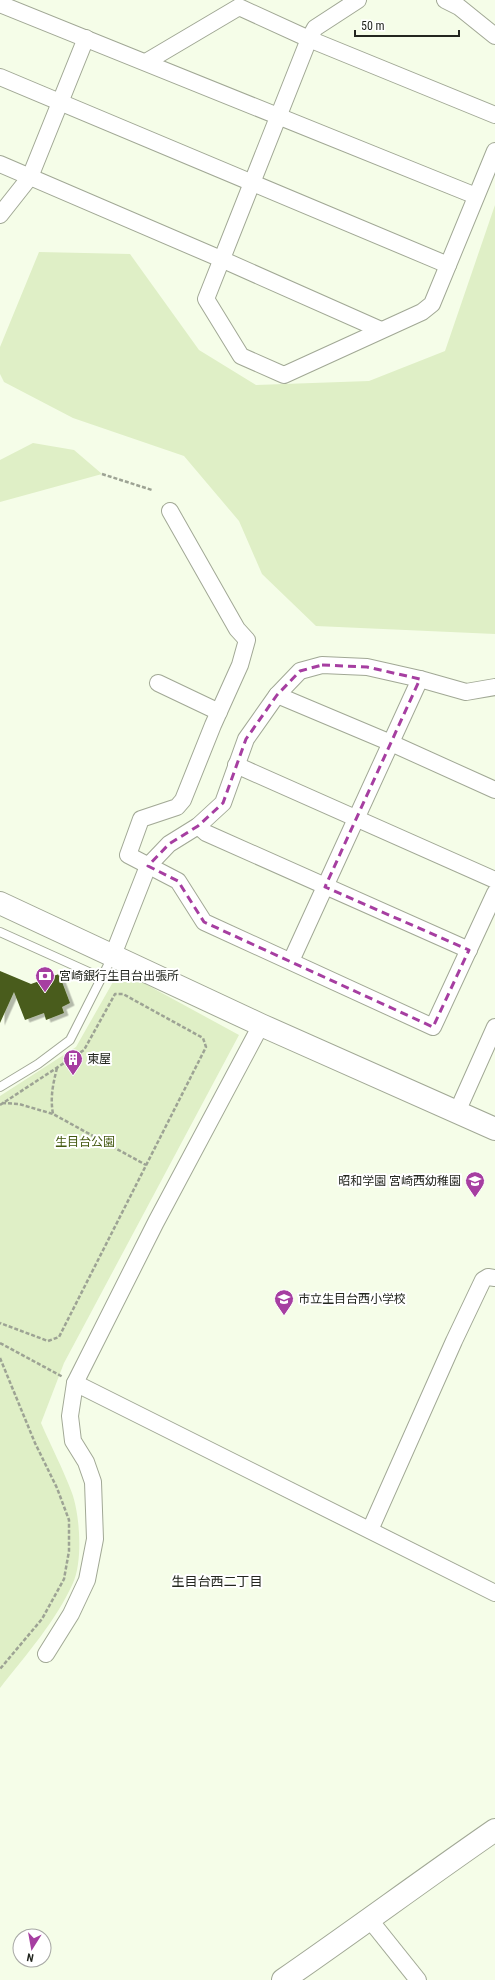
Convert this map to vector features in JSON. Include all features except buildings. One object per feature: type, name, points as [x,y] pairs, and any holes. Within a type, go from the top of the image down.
[{"type":"street","points":[[358,0],[316,28],[309,38],[206,299],[241,356],[284,375],[422,312],[432,304],[495,150]]},
{"type":"street","points":[[444,0],[459,7],[495,36]]},
{"type":"street","points":[[0,4],[476,196]]},
{"type":"street","points":[[146,62],[239,8],[495,115]]},
{"type":"street","points":[[0,215],[30,177],[86,38]]},
{"type":"street","points":[[0,77],[448,266]]},
{"type":"street","points":[[0,164],[381,330]]},
{"type":"street","points":[[170,511],[237,629],[247,640],[240,665],[183,800],[177,807],[141,819],[128,855],[178,881],[204,922],[433,1027],[495,893]]},
{"type":"street","points":[[113,955],[148,866],[169,844],[198,826],[223,803],[246,739],[277,695],[300,671],[322,665],[367,667],[420,679],[466,692],[495,687]]},
{"type":"street","points":[[291,961],[420,679]]},
{"type":"street","points":[[158,684],[219,712]]},
{"type":"street","points":[[277,695],[391,743],[495,790]]},
{"type":"street","points":[[236,765],[495,880]]},
{"type":"street","points":[[198,826],[206,833],[469,950]]},
{"type":"street","points":[[0,903],[261,1025],[495,1130]]},
{"type":"street","points":[[46,1654],[71,1614],[87,1580],[95,1539],[93,1482],[86,1462],[73,1441],[70,1416],[72,1382],[261,1025]]},
{"type":"street","points":[[457,1112],[488,1060],[495,1027]]},
{"type":"street","points":[[370,1530],[454,1340],[483,1280],[488,1277],[495,1278]]},
{"type":"street","points":[[72,1382],[495,1593]]},
{"type":"street","points":[[283,1980],[370,1920],[418,1882],[495,1830]]},
{"type":"street","points":[[370,1920],[418,1980]]},
{"type":"lane","points":[[0,932],[102,978]]},
{"type":"lane","points":[[0,1087],[38,1064],[70,1040],[113,955]]},
{"type":"path","points":[[102,474],[152,490]]},
{"type":"path","points":[[0,1323],[48,1341],[59,1336],[206,1047],[203,1038],[123,994],[115,994],[84,1050],[1,1104]]},
{"type":"path","points":[[53,1114],[51,1102],[52,1088],[57,1067]]},
{"type":"path","points":[[1,1104],[19,1104],[53,1114],[146,1165]]},
{"type":"path","points":[[0,1343],[72,1382]]},
{"type":"path","points":[[0,1358],[35,1443],[58,1488],[69,1520],[69,1551],[64,1579],[42,1619],[0,1669]]},
{"type":"highlighted area","points":[[322,665],[367,667],[420,679],[325,887],[469,950],[433,1027],[204,922],[178,881],[148,866],[169,844],[198,826],[223,803],[246,739],[277,695],[300,671]]},
{"type":"green space","points":[[495,205],[495,634],[316,626],[262,574],[239,521],[184,456],[73,418],[4,382],[0,374],[0,347],[39,252],[130,254],[199,350],[256,385],[369,381],[445,351]]},
{"type":"green space","points":[[33,443],[74,450],[102,474],[0,502],[0,460]]},
{"type":"green space","name":"生目台公園","points":[[127,974],[239,1035],[64,1363],[41,1423],[65,1475],[75,1502],[79,1538],[78,1563],[73,1583],[58,1611],[40,1637],[0,1688],[0,1096],[76,1047],[117,975]]},
{"type":"place","name":"宮崎銀行生目台出張所","points":[[45,993]]},
{"type":"place","name":"東屋","points":[[73,1076]]},
{"type":"place","name":"昭和学園 宮崎西幼稚園","points":[[475,1198]]},
{"type":"place","name":"市立生目台西小学校","points":[[284,1316]]},
{"type":"district","name":"生目台西二丁目","points":[[217,1581]]}]
